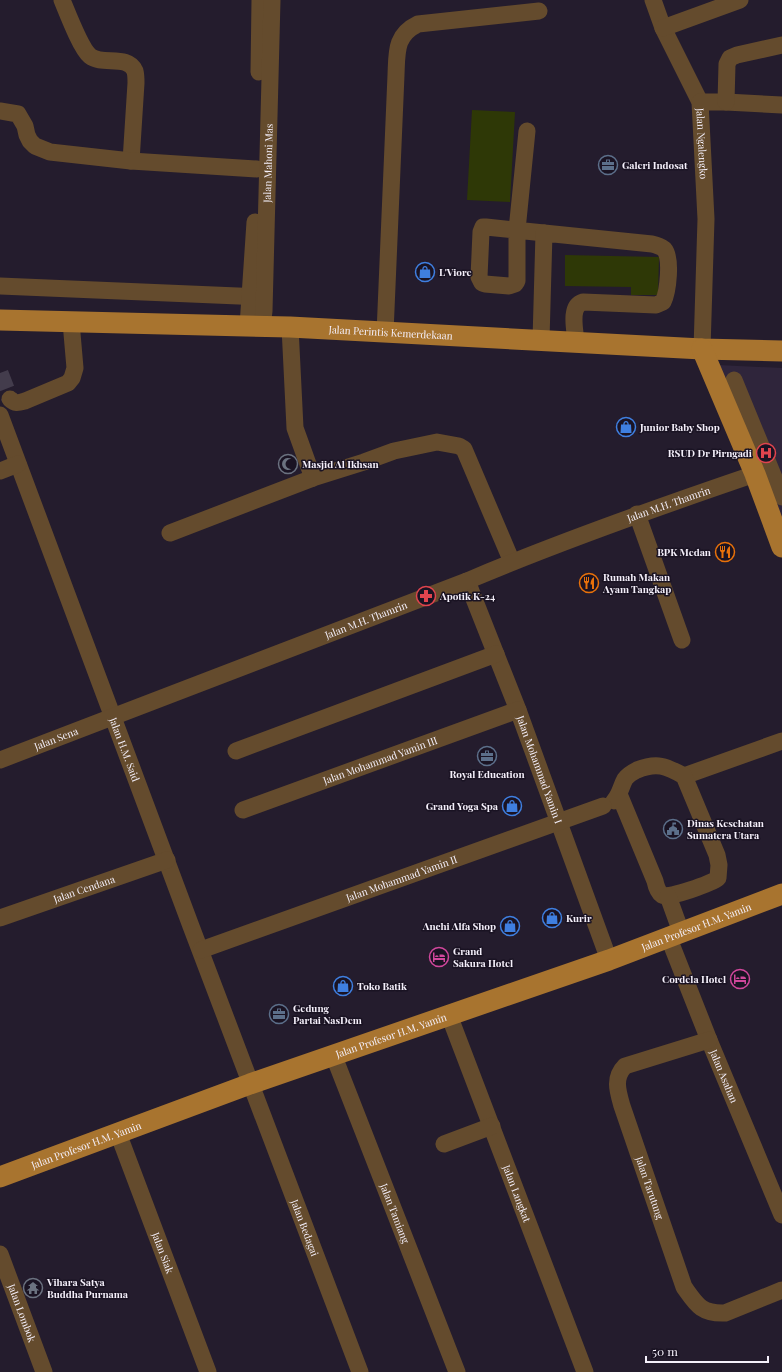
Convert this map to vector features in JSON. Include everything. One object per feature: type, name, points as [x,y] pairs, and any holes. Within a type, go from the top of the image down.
[{"type":"main road","name":"Jalan Perintis Kemerdekaan","points":[[0,320],[290,327],[385,333],[576,341],[702,349],[782,351]]},
{"type":"main road","points":[[702,349],[755,474],[776,513],[782,547]]},
{"type":"main road","name":"Jalan Profesor H.M. Yamin","points":[[0,1177],[333,1054],[609,960],[782,894]]},
{"type":"street","points":[[62,0],[77,35],[90,56],[102,60],[127,63],[131,65],[135,71],[136,83],[131,161]]},
{"type":"street","name":"Jalan Mahoni Mas","points":[[257,296],[255,230],[260,0]]},
{"type":"street","name":"Jalan Mahoni Mas","points":[[255,327],[272,0]]},
{"type":"street","name":"Jalan Ngalengko","points":[[653,0],[663,28],[700,102],[706,219],[702,349]]},
{"type":"street","points":[[663,28],[740,0]]},
{"type":"street","points":[[385,333],[396,75],[398,47],[402,36],[409,28],[418,24],[539,11]]},
{"type":"street","points":[[726,102],[727,64],[730,58],[737,55],[782,45]]},
{"type":"street","points":[[700,102],[782,104]]},
{"type":"street","points":[[0,112],[18,114],[25,126],[30,141],[41,149],[50,152],[131,161],[257,169]]},
{"type":"street","points":[[527,131],[517,230],[652,244],[663,248],[668,256],[669,262],[666,293],[663,302],[656,305],[583,302],[576,306],[574,313],[576,341]]},
{"type":"street","points":[[541,340],[544,233]]},
{"type":"street","points":[[0,286],[257,296]]},
{"type":"street","points":[[0,312],[30,320]]},
{"type":"street","points":[[10,398],[14,402],[19,403],[68,383],[72,378],[75,368],[70,322]]},
{"type":"street","points":[[290,327],[295,428],[313,478]]},
{"type":"street","points":[[734,380],[782,498]]},
{"type":"street","name":"Jalan H.M. Said","points":[[0,415],[250,1084]]},
{"type":"street","points":[[170,533],[313,478],[394,451],[412,446],[438,442],[459,446],[464,450],[512,562]]},
{"type":"street","points":[[0,471],[18,464]]},
{"type":"street","name":"Jalan M.H. Thamrin","points":[[113,718],[637,514],[755,474]]},
{"type":"street","points":[[637,514],[682,640]]},
{"type":"street","name":"Jalan Mohammad Yamin I","points":[[467,581],[518,710],[609,960]]},
{"type":"street","points":[[236,751],[496,654]]},
{"type":"street","name":"Jalan Mohammad Yamin III","points":[[243,810],[518,710]]},
{"type":"street","name":"Jalan Sena","points":[[0,760],[113,718]]},
{"type":"street","points":[[684,776],[782,741]]},
{"type":"street","points":[[663,765],[684,776],[717,855],[720,864],[719,874],[715,881],[668,896],[663,895],[659,891],[612,800],[626,777],[644,767],[663,765]]},
{"type":"street","name":"Jalan Mohammad Yamin II","points":[[201,950],[558,822],[612,800]]},
{"type":"street","name":"Jalan Cendana","points":[[0,918],[167,860]]},
{"type":"street","name":"Jalan Asahan","points":[[668,896],[675,934],[709,1040],[782,1215]]},
{"type":"street","name":"Jalan Langkat","points":[[449,1015],[586,1372]]},
{"type":"street","name":"Jalan Tarutung","points":[[709,1040],[625,1066],[619,1071],[617,1089],[684,1287],[697,1305],[706,1311],[725,1313],[782,1290]]},
{"type":"street","name":"Jalan Tamiang","points":[[333,1054],[457,1372]]},
{"type":"street","name":"Jalan Bedagai","points":[[250,1084],[360,1372]]},
{"type":"street","points":[[444,1144],[492,1126]]},
{"type":"street","name":"Jalan Siak","points":[[118,1133],[208,1372]]},
{"type":"street","name":"Jalan Lombok","points":[[0,1254],[44,1372]]},
{"type":"shaded area","name":"RSUD Dr Pirngadi","points":[[718,365],[782,368],[782,538]]},
{"type":"green space","points":[[472,110],[515,112],[510,202],[467,200]]},
{"type":"green space","points":[[565,255],[659,257],[658,295],[631,295],[631,287],[565,286]]},
{"type":"tunnel","points":[[0,373],[10,399]]},
{"type":"place","name":"Galeri Indosat","points":[[608,165]]},
{"type":"place","name":"L'Viore","points":[[425,272]]},
{"type":"place","name":"Junior Baby Shop","points":[[626,427]]},
{"type":"place","name":"RSUD Dr Pirngadi","points":[[766,453]]},
{"type":"place","name":"Masjid Al Ikhsan","points":[[288,464]]},
{"type":"place","name":"BPK Medan","points":[[725,552]]},
{"type":"place","name":"Rumah Makan Ayam Tangkap","points":[[589,583]]},
{"type":"place","name":"Apotik K-24","points":[[426,596]]},
{"type":"place","name":"Royal Education","points":[[487,756]]},
{"type":"place","name":"Grand Yoga Spa","points":[[512,806]]},
{"type":"place","name":"Dinas Kesehatan Sumatera Utara","points":[[673,829]]},
{"type":"place","name":"Kurir","points":[[552,918]]},
{"type":"place","name":"Anchi Alfa Shop","points":[[510,926]]},
{"type":"place","name":"Grand Sakura Hotel","points":[[439,957]]},
{"type":"place","name":"Cordela Hotel","points":[[740,979]]},
{"type":"place","name":"Toko Batik","points":[[343,986]]},
{"type":"place","name":"Gedung Partai NasDem","points":[[279,1014]]},
{"type":"place","name":"Vihara Satya Buddha Purnama","points":[[33,1288]]}]
